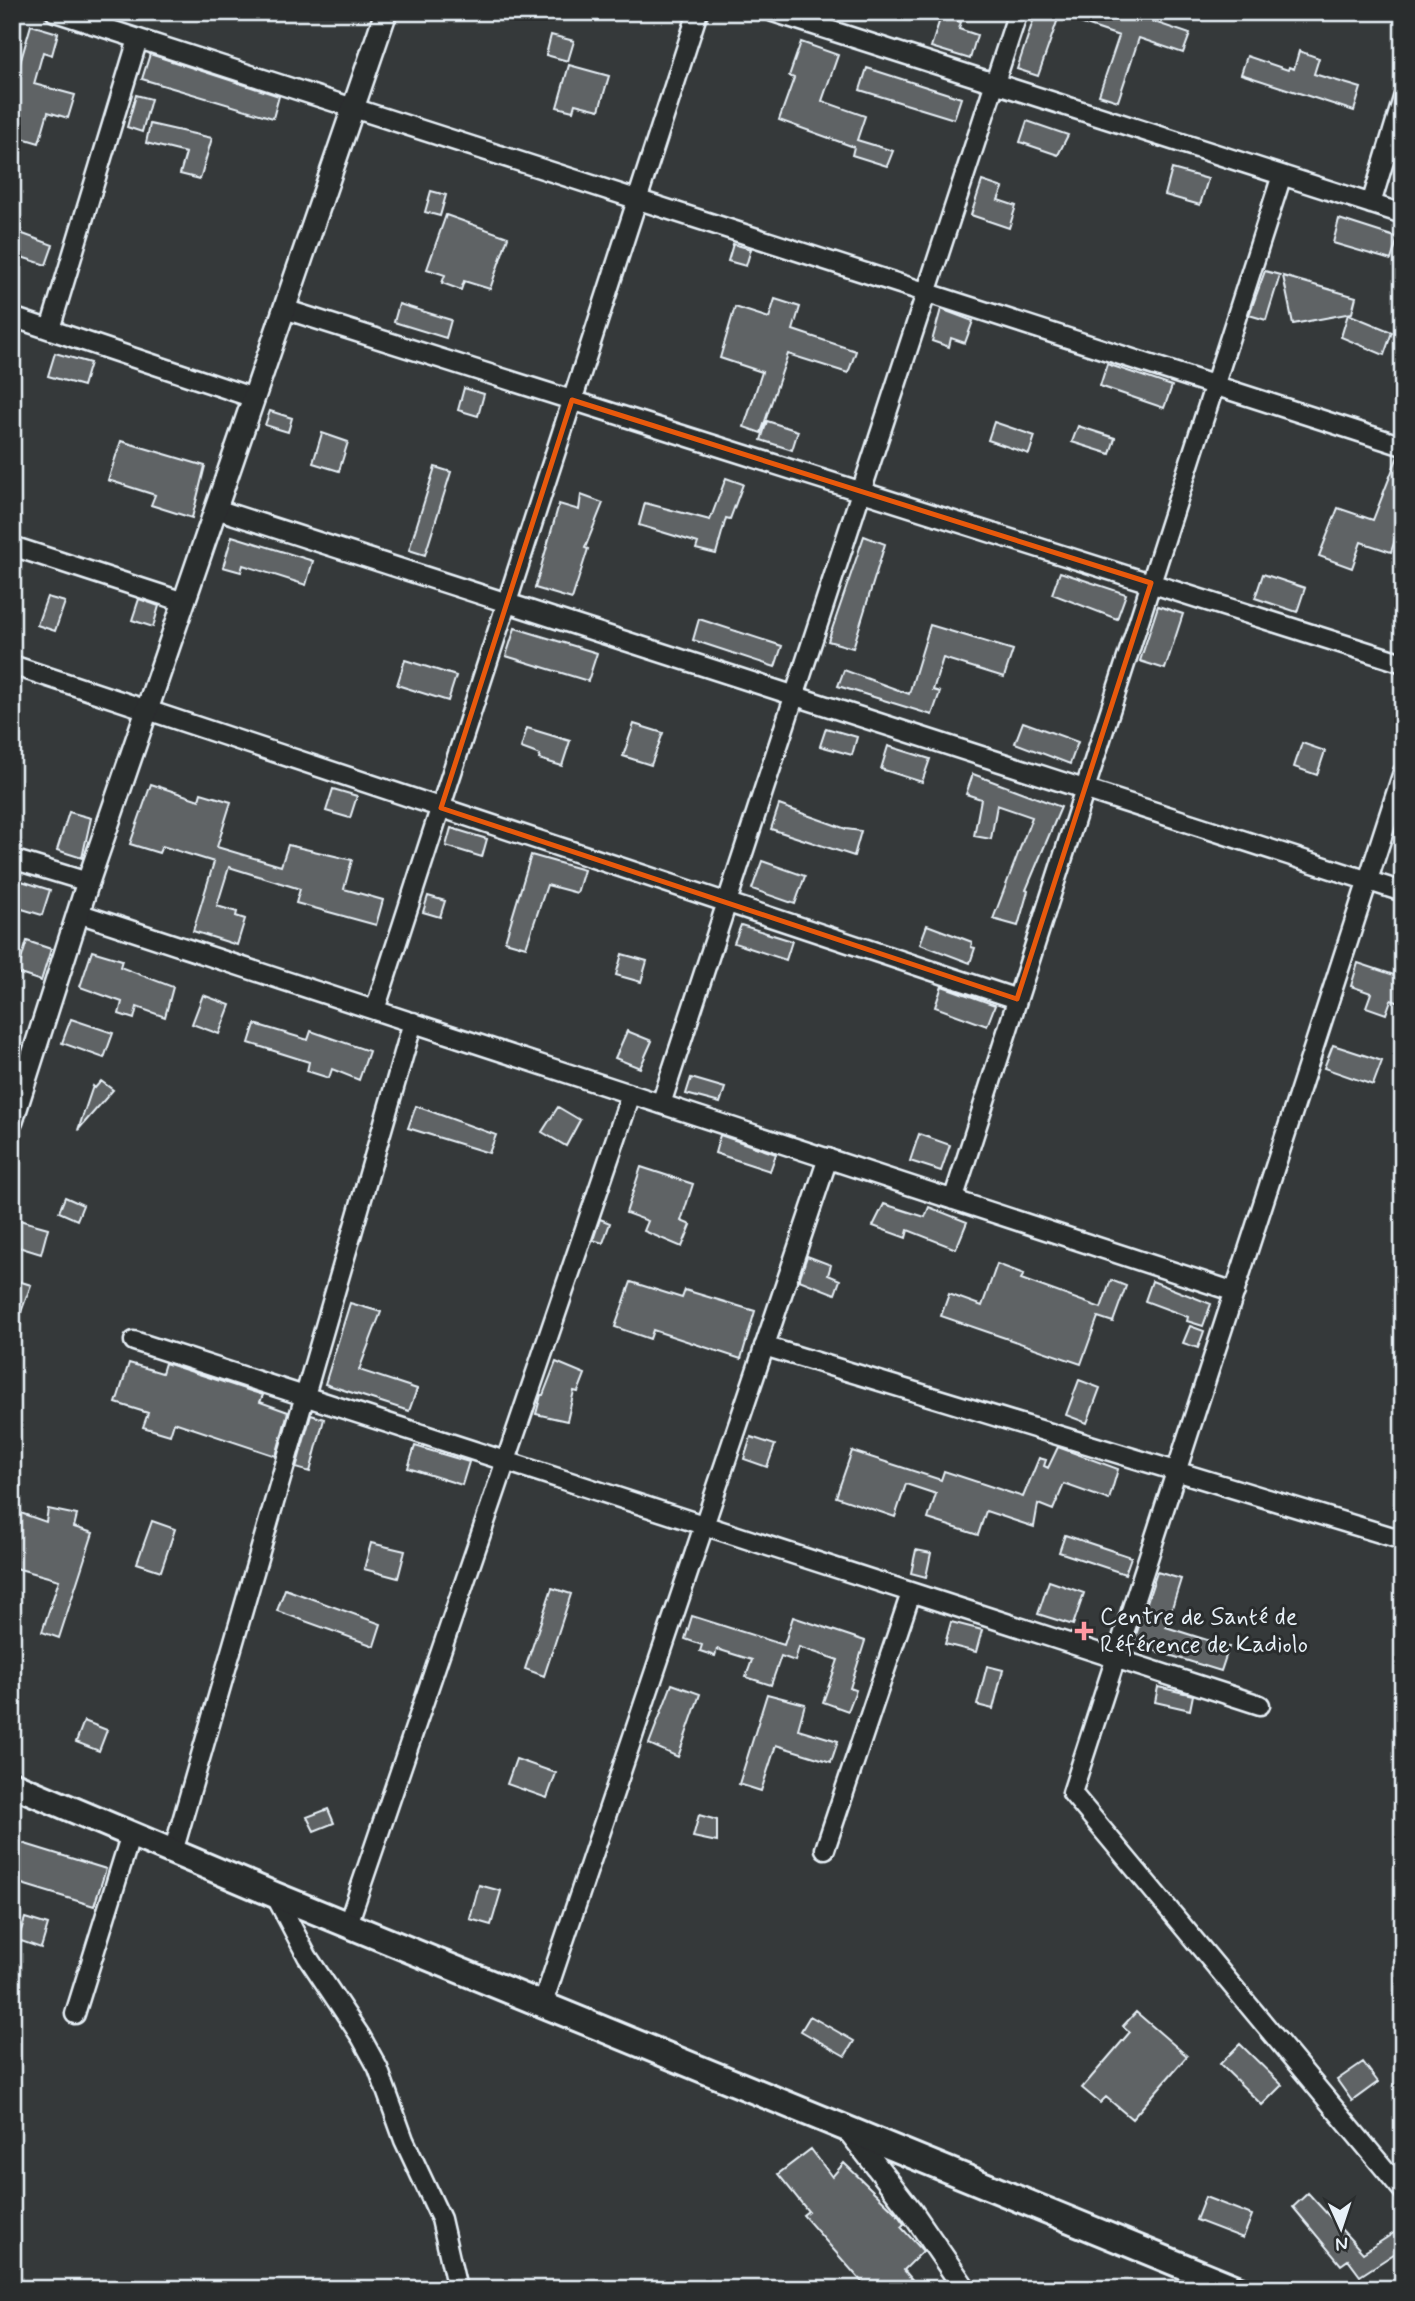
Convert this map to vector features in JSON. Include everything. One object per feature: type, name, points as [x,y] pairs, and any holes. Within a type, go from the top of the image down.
[{"type":"main road","points":[[12,1784],[275,1895],[844,2125],[1239,2289]]},
{"type":"street","points":[[55,12],[1403,446]]},
{"type":"street","points":[[12,1121],[16,1094],[386,12]]},
{"type":"street","points":[[375,1010],[698,12]]},
{"type":"street","points":[[773,12],[1403,214]]},
{"type":"street","points":[[661,1104],[1018,12]]},
{"type":"street","points":[[50,329],[138,39]]},
{"type":"street","points":[[1371,204],[1403,98]]},
{"type":"street","points":[[953,1200],[1282,175]]},
{"type":"street","points":[[284,309],[1403,663]]},
{"type":"street","points":[[12,317],[254,398]]},
{"type":"street","points":[[216,509],[1403,891]]},
{"type":"street","points":[[12,546],[184,602]]},
{"type":"street","points":[[12,665],[1017,999]]},
{"type":"street","points":[[1403,772],[1072,1793],[1403,2191]]},
{"type":"street","points":[[12,859],[88,882]]},
{"type":"street","points":[[78,913],[1235,1292]]},
{"type":"street","points":[[173,1852],[413,1023]]},
{"type":"street","points":[[348,1924],[631,1094]]},
{"type":"street","points":[[542,2003],[828,1158]]},
{"type":"street","points":[[134,1341],[1260,1705]]},
{"type":"street","points":[[764,1346],[1403,1540]]},
{"type":"street","points":[[825,1849],[911,1593]]},
{"type":"street","points":[[75,2014],[131,1834]]},
{"type":"street","points":[[275,1895],[307,1956],[361,2036],[378,2067],[404,2140],[441,2219],[457,2289]]},
{"type":"street","points":[[844,2125],[912,2212],[965,2289]]},
{"type":"highlighted area","points":[[572,400],[1151,583],[1017,999],[441,808]]},
{"type":"building","points":[[1036,12],[1125,12],[1190,34],[1183,53],[1139,38],[1118,101],[1099,95],[1119,36],[1059,16],[1038,76],[1017,69]]},
{"type":"building","points":[[941,16],[961,22],[959,29],[977,35],[970,59],[931,47]]},
{"type":"building","points":[[31,25],[58,33],[52,55],[43,52],[34,84],[75,95],[68,118],[48,112],[39,143],[12,135],[12,91]]},
{"type":"building","points":[[551,35],[574,41],[568,61],[546,55]]},
{"type":"building","points":[[801,42],[838,55],[822,101],[865,116],[857,140],[893,151],[887,166],[852,155],[854,147],[779,120],[794,78],[789,76]]},
{"type":"building","points":[[1299,51],[1319,58],[1314,74],[1361,88],[1354,111],[1241,74],[1247,56],[1288,70],[1289,67],[1294,69]]},
{"type":"building","points":[[150,54],[279,96],[273,118],[142,79]]},
{"type":"building","points":[[569,65],[609,76],[599,110],[575,104],[573,111],[557,107]]},
{"type":"building","points":[[867,68],[961,98],[954,119],[860,90]]},
{"type":"building","points":[[136,95],[151,99],[142,132],[127,127]]},
{"type":"building","points":[[1027,121],[1068,135],[1058,155],[1020,142]]},
{"type":"building","points":[[150,124],[212,138],[200,179],[180,174],[186,153],[146,143]]},
{"type":"building","points":[[1172,169],[1208,179],[1200,205],[1165,195]]},
{"type":"building","points":[[982,181],[1003,188],[998,200],[1016,206],[1009,228],[971,215]]},
{"type":"building","points":[[431,191],[446,195],[440,216],[425,212]]},
{"type":"building","points":[[446,215],[508,237],[490,289],[464,281],[461,290],[442,283],[445,275],[427,269]]},
{"type":"building","points":[[1339,219],[1398,238],[1391,260],[1333,243]]},
{"type":"building","points":[[12,230],[53,245],[46,265],[12,254]]},
{"type":"building","points":[[733,244],[751,249],[746,266],[728,261]]},
{"type":"building","points":[[1265,271],[1280,275],[1266,320],[1249,315]]},
{"type":"building","points":[[1283,276],[1356,297],[1352,313],[1293,324]]},
{"type":"building","points":[[775,299],[800,307],[793,330],[856,351],[848,373],[788,354],[761,433],[744,427],[762,372],[720,358],[735,307],[769,318]]},
{"type":"building","points":[[399,304],[451,320],[446,338],[394,322]]},
{"type":"building","points":[[941,309],[973,321],[965,343],[951,338],[949,347],[932,341]]},
{"type":"building","points":[[1348,314],[1392,332],[1384,355],[1341,337]]},
{"type":"building","points":[[55,353],[90,363],[83,386],[48,376]]},
{"type":"building","points":[[1107,364],[1172,386],[1164,408],[1100,386]]},
{"type":"building","points":[[464,388],[484,394],[478,416],[458,410]]},
{"type":"building","points":[[270,411],[292,418],[288,432],[265,425]]},
{"type":"building","points":[[767,421],[798,431],[792,450],[761,440]]},
{"type":"building","points":[[994,422],[1035,436],[1029,454],[988,440]]},
{"type":"building","points":[[1078,426],[1115,438],[1110,454],[1072,442]]},
{"type":"building","points":[[322,433],[348,442],[339,471],[313,463]]},
{"type":"building","points":[[121,441],[205,466],[192,518],[151,505],[155,495],[108,480]]},
{"type":"building","points":[[1398,456],[1403,457],[1403,516],[1391,552],[1361,542],[1352,568],[1319,556],[1338,508],[1373,520]]},
{"type":"building","points":[[435,467],[451,472],[425,555],[409,550]]},
{"type":"building","points":[[726,478],[743,484],[730,519],[726,518],[716,554],[696,549],[698,543],[639,525],[645,503],[710,520]]},
{"type":"building","points":[[581,495],[603,503],[585,548],[588,549],[572,599],[535,588],[559,504],[579,510]]},
{"type":"building","points":[[232,536],[313,561],[306,585],[243,565],[241,572],[223,567]]},
{"type":"building","points":[[864,536],[885,544],[853,648],[828,641]]},
{"type":"building","points":[[1060,572],[1126,594],[1117,619],[1052,594]]},
{"type":"building","points":[[1263,574],[1305,588],[1297,612],[1255,598]]},
{"type":"building","points":[[47,597],[65,602],[55,631],[37,625]]},
{"type":"building","points":[[139,599],[159,606],[153,627],[132,620]]},
{"type":"building","points":[[1158,606],[1183,614],[1165,669],[1140,661]]},
{"type":"building","points":[[699,619],[782,646],[775,667],[693,640]]},
{"type":"building","points":[[930,625],[1013,650],[1004,677],[943,658],[933,690],[940,692],[932,715],[838,686],[844,670],[909,694]]},
{"type":"building","points":[[515,628],[597,653],[588,681],[506,656]]},
{"type":"building","points":[[405,660],[456,676],[448,701],[397,685]]},
{"type":"building","points":[[1023,722],[1078,742],[1070,764],[1015,743]]},
{"type":"building","points":[[634,724],[663,733],[651,765],[623,756]]},
{"type":"building","points":[[527,728],[570,741],[562,766],[539,759],[540,755],[521,748]]},
{"type":"building","points":[[826,728],[857,737],[852,755],[820,746]]},
{"type":"building","points":[[1302,743],[1325,751],[1317,775],[1294,767]]},
{"type":"building","points":[[888,746],[930,759],[922,782],[881,769]]},
{"type":"building","points":[[973,774],[1061,807],[1026,890],[1028,891],[1018,926],[993,919],[1032,817],[997,805],[991,839],[974,836],[981,799],[966,794]]},
{"type":"building","points":[[151,784],[199,800],[201,793],[231,802],[217,847],[281,866],[288,845],[352,860],[344,889],[383,900],[376,925],[296,903],[300,889],[229,867],[217,906],[237,912],[236,916],[245,919],[237,945],[193,931],[214,862],[162,846],[159,853],[130,844]]},
{"type":"building","points":[[333,789],[357,796],[350,818],[326,811]]},
{"type":"building","points":[[779,805],[846,829],[861,831],[854,856],[771,829]]},
{"type":"building","points":[[69,812],[91,818],[82,858],[57,850]]},
{"type":"building","points":[[451,828],[487,839],[482,857],[446,846]]},
{"type":"building","points":[[531,855],[584,870],[577,893],[547,885],[526,947],[505,941]]},
{"type":"building","points":[[762,861],[805,876],[795,904],[752,889]]},
{"type":"building","points":[[12,878],[50,890],[42,915],[12,906]]},
{"type":"building","points":[[428,896],[445,901],[440,917],[423,912]]},
{"type":"building","points":[[741,925],[792,941],[786,960],[734,943]]},
{"type":"building","points":[[927,925],[972,942],[971,947],[975,948],[970,963],[920,944]]},
{"type":"building","points":[[27,941],[51,949],[41,981],[17,973]]},
{"type":"building","points":[[92,951],[122,960],[120,967],[173,987],[165,1017],[137,1007],[134,1019],[119,1014],[122,1002],[80,987]]},
{"type":"building","points":[[622,954],[647,961],[641,982],[616,975]]},
{"type":"building","points":[[1358,963],[1403,978],[1403,1004],[1391,1000],[1386,1014],[1366,1007],[1371,993],[1351,986]]},
{"type":"building","points":[[942,986],[995,1005],[987,1026],[935,1007]]},
{"type":"building","points":[[203,995],[230,1005],[219,1034],[192,1024]]},
{"type":"building","points":[[71,1019],[113,1033],[104,1058],[62,1043]]},
{"type":"building","points":[[255,1024],[308,1040],[311,1031],[369,1051],[359,1080],[332,1069],[329,1078],[307,1071],[309,1062],[249,1043]]},
{"type":"building","points":[[627,1031],[652,1041],[640,1068],[615,1058]]},
{"type":"building","points":[[1333,1045],[1382,1061],[1373,1085],[1324,1068]]},
{"type":"building","points":[[691,1078],[725,1088],[720,1103],[686,1094]]},
{"type":"building","points":[[101,1081],[113,1090],[78,1130],[93,1086],[95,1088]]},
{"type":"building","points":[[416,1106],[496,1135],[489,1153],[408,1128]]},
{"type":"building","points":[[558,1107],[580,1120],[566,1146],[542,1132]]},
{"type":"building","points":[[919,1134],[950,1145],[941,1171],[910,1161]]},
{"type":"building","points":[[720,1135],[776,1154],[770,1171],[715,1153]]},
{"type":"building","points":[[641,1167],[693,1184],[681,1221],[691,1225],[682,1247],[644,1231],[648,1221],[626,1213]]},
{"type":"building","points":[[65,1197],[83,1205],[77,1220],[59,1212]]},
{"type":"building","points":[[884,1204],[925,1217],[929,1207],[967,1222],[956,1249],[908,1230],[906,1238],[873,1226]]},
{"type":"building","points":[[12,1218],[48,1228],[41,1254],[12,1245]]},
{"type":"building","points":[[600,1219],[610,1223],[603,1243],[593,1240]]},
{"type":"building","points":[[807,1256],[831,1265],[828,1275],[840,1280],[835,1294],[799,1280]]},
{"type":"building","points":[[997,1264],[1024,1274],[1021,1279],[1101,1308],[1111,1280],[1126,1286],[1113,1322],[1098,1317],[1081,1364],[941,1316],[949,1294],[982,1306]]},
{"type":"building","points":[[12,1279],[31,1285],[14,1331],[12,1330]]},
{"type":"building","points":[[1152,1281],[1211,1304],[1203,1326],[1187,1321],[1188,1317],[1145,1301]]},
{"type":"building","points":[[631,1282],[682,1298],[685,1290],[755,1311],[741,1359],[653,1330],[650,1339],[615,1327]]},
{"type":"building","points":[[350,1303],[381,1312],[359,1370],[417,1389],[409,1411],[325,1384]]},
{"type":"building","points":[[1190,1326],[1204,1331],[1198,1348],[1183,1343]]},
{"type":"building","points":[[556,1362],[585,1374],[578,1392],[574,1391],[567,1421],[536,1414],[541,1395]]},
{"type":"building","points":[[129,1363],[162,1373],[165,1363],[263,1395],[260,1402],[288,1412],[276,1456],[174,1422],[170,1435],[143,1427],[148,1413],[116,1403]]},
{"type":"building","points":[[1079,1380],[1100,1388],[1087,1423],[1066,1415]]},
{"type":"building","points":[[311,1415],[324,1419],[310,1472],[296,1468]]},
{"type":"building","points":[[751,1437],[775,1445],[767,1467],[744,1459]]},
{"type":"building","points":[[415,1446],[469,1462],[462,1485],[408,1468]]},
{"type":"building","points":[[1058,1447],[1118,1469],[1109,1500],[1064,1484],[1053,1510],[1038,1504],[1034,1527],[986,1511],[978,1535],[928,1519],[936,1494],[906,1484],[895,1517],[836,1497],[852,1451],[941,1480],[944,1471],[1023,1497],[1039,1458],[1046,1460],[1044,1466],[1048,1468]]},
{"type":"building","points":[[48,1509],[77,1515],[74,1527],[93,1533],[59,1638],[42,1632],[59,1580],[12,1567],[12,1510],[46,1522]]},
{"type":"building","points":[[152,1521],[175,1529],[161,1571],[137,1563]]},
{"type":"building","points":[[1065,1535],[1131,1557],[1125,1574],[1059,1552]]},
{"type":"building","points":[[371,1543],[405,1551],[398,1578],[364,1569]]},
{"type":"building","points":[[916,1550],[931,1553],[926,1577],[911,1573]]},
{"type":"building","points":[[1157,1572],[1181,1579],[1166,1627],[1229,1647],[1221,1671],[1133,1644]]},
{"type":"building","points":[[1049,1581],[1084,1593],[1073,1625],[1038,1614]]},
{"type":"building","points":[[552,1588],[571,1594],[544,1676],[525,1669]]},
{"type":"building","points":[[285,1589],[381,1624],[374,1646],[277,1611]]},
{"type":"building","points":[[692,1616],[784,1645],[793,1617],[865,1641],[850,1688],[856,1690],[848,1711],[823,1702],[838,1660],[799,1647],[795,1661],[781,1656],[771,1685],[746,1677],[752,1660],[717,1649],[715,1656],[700,1651],[702,1645],[685,1639]]},
{"type":"building","points":[[951,1622],[982,1630],[976,1652],[945,1644]]},
{"type":"building","points":[[987,1666],[1003,1670],[993,1709],[977,1705]]},
{"type":"building","points":[[672,1684],[700,1694],[678,1757],[649,1744]]},
{"type":"building","points":[[1158,1687],[1193,1695],[1190,1710],[1155,1702]]},
{"type":"building","points":[[767,1694],[805,1704],[798,1729],[838,1741],[831,1762],[776,1745],[761,1791],[739,1784]]},
{"type":"building","points":[[84,1721],[107,1730],[99,1751],[76,1742]]},
{"type":"building","points":[[516,1759],[556,1773],[547,1798],[507,1784]]},
{"type":"building","points":[[328,1809],[334,1823],[314,1831],[307,1817]]},
{"type":"building","points":[[699,1815],[717,1820],[717,1842],[693,1837]]},
{"type":"building","points":[[12,1840],[106,1869],[94,1906],[12,1881]]},
{"type":"building","points":[[479,1885],[501,1891],[491,1925],[470,1919]]},
{"type":"building","points":[[25,1918],[48,1925],[41,1948],[18,1940]]},
{"type":"building","points":[[1136,2012],[1187,2056],[1132,2119],[1106,2097],[1100,2103],[1082,2088],[1130,2032],[1123,2026]]},
{"type":"building","points":[[810,2016],[854,2041],[845,2056],[801,2031]]},
{"type":"building","points":[[1240,2044],[1282,2085],[1262,2105],[1220,2064]]},
{"type":"building","points":[[1363,2062],[1378,2082],[1352,2101],[1337,2080]]},
{"type":"building","points":[[811,2149],[832,2177],[844,2163],[897,2214],[904,2224],[901,2227],[923,2251],[904,2270],[920,2289],[868,2289],[803,2215],[808,2211],[778,2174]]},
{"type":"building","points":[[1308,2193],[1363,2253],[1403,2227],[1403,2248],[1360,2276],[1348,2260],[1341,2265],[1293,2207]]},
{"type":"building","points":[[1205,2197],[1252,2215],[1243,2238],[1196,2220]]},
{"type":"place","name":"Centre de Santé de Référence de Kadiolo","points":[[1084,1631]]}]
